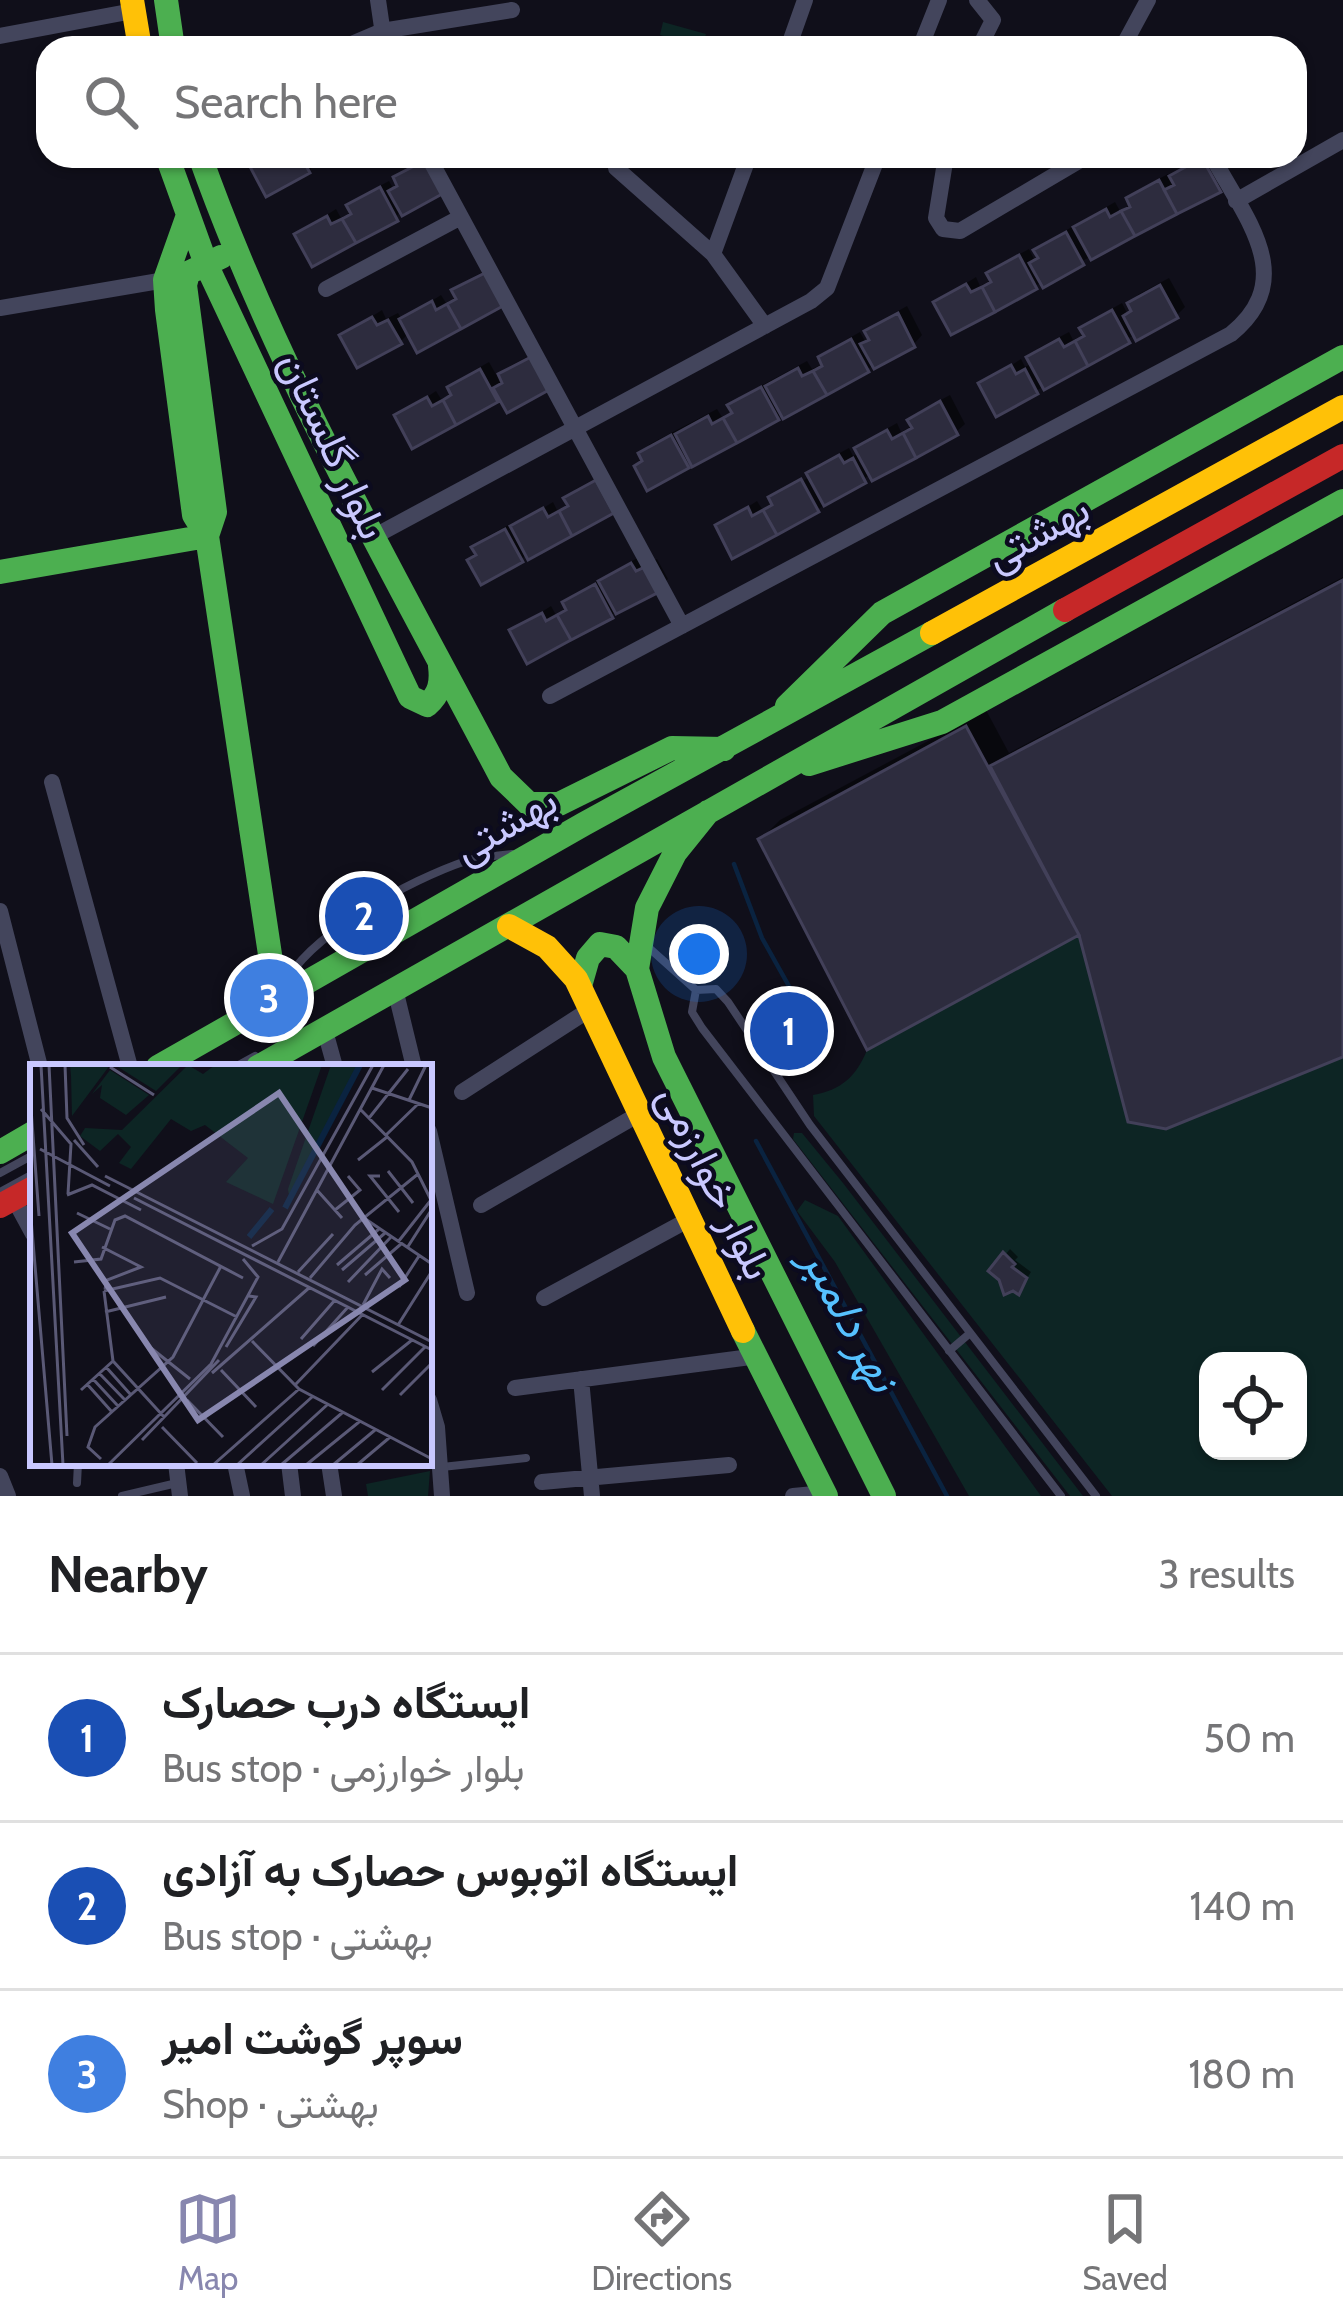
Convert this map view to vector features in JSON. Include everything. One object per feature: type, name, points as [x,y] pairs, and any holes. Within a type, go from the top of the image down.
[{"type":"main road","points":[[166,0],[171,36]]},
{"type":"main road","points":[[133,5],[138,36]]},
{"type":"main road","name":"بلوار گلستان","points":[[171,168],[206,264],[410,698],[427,705],[436,698],[442,684],[439,657]]},
{"type":"main road","name":"بلوار گلستان","points":[[204,168],[234,252],[282,360],[501,777],[529,804],[559,803],[672,748],[724,749]]},
{"type":"main road","points":[[187,218],[165,280],[194,514],[207,536],[277,1000]]},
{"type":"main road","points":[[207,536],[215,512],[184,285],[188,273],[234,252]]},
{"type":"main road","points":[[769,725],[881,613],[1343,357]]},
{"type":"main road","name":"بهشتى","points":[[769,725],[1343,406]]},
{"type":"main road","name":"بهشتى","points":[[778,772],[1343,456]]},
{"type":"main road","points":[[264,1064],[778,772],[942,722],[1343,501]]},
{"type":"main road","points":[[0,572],[207,536]]},
{"type":"main road","name":"بهشتی","points":[[163,1064],[537,850],[769,725]]},
{"type":"main road","name":"بلوار خوارزمی","points":[[709,811],[664,873],[646,908],[637,969],[664,1057],[884,1496]]},
{"type":"main road","name":"بلوار خوارزمی","points":[[509,926],[538,937],[562,959],[586,997],[688,1220],[825,1494]]},
{"type":"main road","points":[[586,997],[585,957],[595,945],[607,942],[622,948],[637,969]]},
{"type":"main road","points":[[0,1152],[30,1135]]},
{"type":"street","points":[[378,0],[383,36]]},
{"type":"street","points":[[792,36],[805,0]]},
{"type":"street","points":[[925,36],[939,0]]},
{"type":"street","points":[[977,0],[993,20],[986,36]]},
{"type":"street","points":[[1128,36],[1148,0]]},
{"type":"street","points":[[0,36],[133,5]]},
{"type":"street","points":[[396,36],[512,10]]},
{"type":"street","points":[[1307,161],[1343,140]]},
{"type":"street","points":[[434,168],[682,626]]},
{"type":"street","points":[[616,168],[713,254],[765,326]]},
{"type":"street","points":[[713,254],[744,168]]},
{"type":"street","points":[[375,536],[827,288],[873,168]]},
{"type":"street","points":[[944,168],[936,218],[943,230],[960,231],[1067,168]]},
{"type":"street","points":[[550,696],[1231,334],[1261,300],[1266,278],[1264,255],[1218,168]]},
{"type":"street","points":[[1236,201],[1294,168]]},
{"type":"street","points":[[326,289],[461,217]]},
{"type":"street","points":[[0,308],[165,280]]},
{"type":"street","points":[[52,782],[129,1064]]},
{"type":"street","points":[[0,911],[39,1064]]},
{"type":"street","points":[[395,988],[413,1064]]},
{"type":"street","points":[[462,1092],[586,997]]},
{"type":"street","points":[[325,1031],[334,1064]]},
{"type":"street","points":[[481,1205],[638,1114]]},
{"type":"street","points":[[432,1144],[467,1293]]},
{"type":"street","points":[[12,1196],[30,1229]]},
{"type":"street","points":[[544,1298],[688,1220]]},
{"type":"street","points":[[514,1388],[758,1356]]},
{"type":"street","points":[[580,1379],[591,1487]]},
{"type":"street","points":[[432,1410],[442,1496]]},
{"type":"street","points":[[542,1482],[591,1487],[729,1465]]},
{"type":"street","points":[[236,1466],[242,1496]]},
{"type":"street","points":[[289,1466],[293,1496]]},
{"type":"street","points":[[329,1466],[334,1496]]},
{"type":"street","points":[[0,1476],[8,1496]]},
{"type":"street","points":[[793,1496],[825,1494]]},
{"type":"lane","points":[[639,939],[696,991],[716,989],[728,1002],[811,1125],[1096,1496]]},
{"type":"lane","points":[[241,1064],[397,979],[455,956]]},
{"type":"lane","points":[[696,991],[692,1012],[702,1028],[1061,1496]]},
{"type":"lane","points":[[0,1173],[30,1157]]},
{"type":"lane","points":[[949,1351],[969,1334]]},
{"type":"lane","points":[[440,1467],[526,1458]]},
{"type":"lane","points":[[77,1483],[78,1466]]},
{"type":"lane","points":[[122,1496],[178,1480]]},
{"type":"green space","points":[[663,22],[706,34],[705,36],[660,35]]},
{"type":"green space","points":[[1079,935],[1128,1122],[1166,1129],[1343,1057],[1343,1496],[1112,1496],[814,1116],[813,1095],[832,1090],[858,1068],[867,1050]]},
{"type":"green space","points":[[794,1133],[802,1133],[843,1183],[1083,1496],[1070,1496],[793,1139]]},
{"type":"green space","points":[[805,1200],[838,1216],[1041,1496],[969,1496],[835,1262],[797,1211]]},
{"type":"green space","points":[[430,1471],[428,1496],[368,1496],[366,1484]]},
{"type":"building","points":[[251,168],[307,168],[310,173],[266,197]]},
{"type":"building","points":[[410,168],[430,168],[444,193],[402,216],[388,191],[397,186],[393,177]]},
{"type":"building","points":[[1184,168],[1208,168],[1221,192],[1177,214],[1164,190],[1174,185],[1169,176]]},
{"type":"building","points":[[1159,180],[1177,214],[1135,236],[1121,211],[1130,207],[1126,198]]},
{"type":"building","points":[[380,187],[398,221],[356,243],[342,219],[351,214],[346,205]]},
{"type":"building","points":[[1106,209],[1110,217],[1121,211],[1135,236],[1091,260],[1073,227]]},
{"type":"building","points":[[327,216],[331,224],[342,219],[356,243],[312,267],[294,234]]},
{"type":"building","points":[[1066,232],[1084,265],[1043,288],[1029,263],[1038,258],[1033,250]]},
{"type":"building","points":[[1019,255],[1037,289],[995,312],[982,287],[991,282],[986,273]]},
{"type":"building","points":[[485,273],[503,306],[461,329],[447,304],[456,299],[451,290]]},
{"type":"building","points":[[966,284],[971,292],[982,287],[995,312],[951,335],[933,302]]},
{"type":"building","points":[[1160,285],[1178,318],[1136,341],[1123,316],[1131,311],[1127,303]]},
{"type":"building","points":[[432,301],[436,310],[447,304],[461,329],[417,353],[399,319]]},
{"type":"building","points":[[1112,310],[1130,343],[1088,366],[1075,341],[1084,336],[1079,328]]},
{"type":"building","points":[[898,313],[915,347],[874,369],[860,344],[869,340],[864,331]]},
{"type":"building","points":[[372,317],[377,325],[388,320],[402,344],[357,368],[339,335]]},
{"type":"building","points":[[851,339],[869,372],[827,395],[813,371],[822,366],[818,357]]},
{"type":"building","points":[[1059,339],[1064,347],[1075,341],[1088,366],[1044,390],[1026,357]]},
{"type":"building","points":[[531,357],[549,390],[507,413],[493,388],[502,383],[498,374]]},
{"type":"building","points":[[1011,365],[1016,374],[1025,369],[1038,394],[996,417],[978,383]]},
{"type":"building","points":[[798,368],[802,376],[813,371],[827,395],[783,419],[765,386]]},
{"type":"building","points":[[480,369],[498,402],[456,425],[443,400],[451,395],[447,387]]},
{"type":"building","points":[[761,387],[779,420],[737,443],[723,418],[732,413],[727,405]]},
{"type":"building","points":[[427,397],[432,406],[443,400],[456,425],[412,449],[394,415]]},
{"type":"building","points":[[940,401],[958,435],[916,458],[903,433],[912,428],[907,420]]},
{"type":"building","points":[[708,416],[712,424],[723,418],[737,443],[692,467],[675,434]]},
{"type":"building","points":[[887,430],[892,439],[903,433],[916,458],[872,481],[854,448]]},
{"type":"building","points":[[671,435],[689,468],[647,491],[634,466],[642,461],[638,453]]},
{"type":"building","points":[[839,455],[844,463],[853,458],[866,483],[824,506],[806,473]]},
{"type":"building","points":[[801,479],[819,512],[777,535],[763,510],[772,505],[768,497]]},
{"type":"building","points":[[596,480],[614,513],[572,536],[559,511],[568,506],[563,498]]},
{"type":"building","points":[[748,507],[752,516],[763,510],[777,535],[732,559],[715,525]]},
{"type":"building","points":[[543,508],[548,517],[559,511],[572,536],[528,560],[510,526]]},
{"type":"building","points":[[505,529],[523,562],[481,585],[467,560],[476,555],[471,547]]},
{"type":"building","points":[[631,563],[636,571],[647,566],[661,591],[616,614],[598,581]]},
{"type":"building","points":[[1343,580],[1343,1057],[1166,1129],[1128,1122],[1079,935],[990,766]]},
{"type":"building","points":[[595,584],[613,618],[571,640],[557,615],[566,610],[562,602]]},
{"type":"building","points":[[542,613],[546,621],[557,615],[571,640],[527,664],[509,630]]},
{"type":"building","points":[[966,726],[1079,935],[867,1050],[758,839]]},
{"type":"building","points":[[1003,1252],[1027,1278],[1019,1295],[1013,1291],[1004,1295],[999,1280],[988,1271]]},
{"type":"waterway","points":[[734,864],[762,938],[804,1013],[796,1071]]},
{"type":"waterway","name":"نهر دلمبر","points":[[756,1141],[947,1496]]},
{"type":"traffic: fast","points":[[166,0],[171,36]]},
{"type":"traffic: fast","points":[[171,168],[206,264],[410,697],[427,705],[431,701],[439,687],[440,666]]},
{"type":"traffic: fast","points":[[205,168],[301,394],[501,777],[529,804],[559,804],[672,748],[724,749]]},
{"type":"traffic: fast","points":[[187,218],[165,280],[167,310],[194,515],[207,536],[277,1001]]},
{"type":"traffic: fast","points":[[207,536],[215,512],[185,285],[188,273],[221,257]]},
{"type":"traffic: fast","points":[[787,706],[882,613],[1343,357]]},
{"type":"traffic: fast","points":[[809,764],[942,722],[1343,501]]},
{"type":"traffic: fast","points":[[0,572],[207,536]]},
{"type":"traffic: fast","points":[[263,1064],[1065,610]]},
{"type":"traffic: fast","points":[[163,1064],[932,633]]},
{"type":"traffic: fast","points":[[708,812],[675,853],[647,908],[637,969],[664,1057],[884,1496]]},
{"type":"traffic: fast","points":[[580,986],[588,958],[600,944],[616,947],[637,969]]},
{"type":"traffic: fast","points":[[0,1152],[30,1135]]},
{"type":"traffic: fast","points":[[743,1331],[826,1496]]},
{"type":"traffic: slow","points":[[132,0],[138,36]]},
{"type":"traffic: slow","points":[[932,633],[1343,407]]},
{"type":"traffic: slow","points":[[509,926],[547,947],[576,979],[743,1331]]},
{"type":"traffic: jam","points":[[1065,610],[1343,456]]},
{"type":"traffic: jam","points":[[0,1206],[30,1190]]},
{"type":"place","name":"ایستگاه اتوبوس حصارک به آزادی","points":[[364,916]]},
{"type":"place","name":"سوپر گوشت امیر","points":[[269,998]]},
{"type":"place","name":"ایستگاه درب حصارک","points":[[789,1031]]}]
